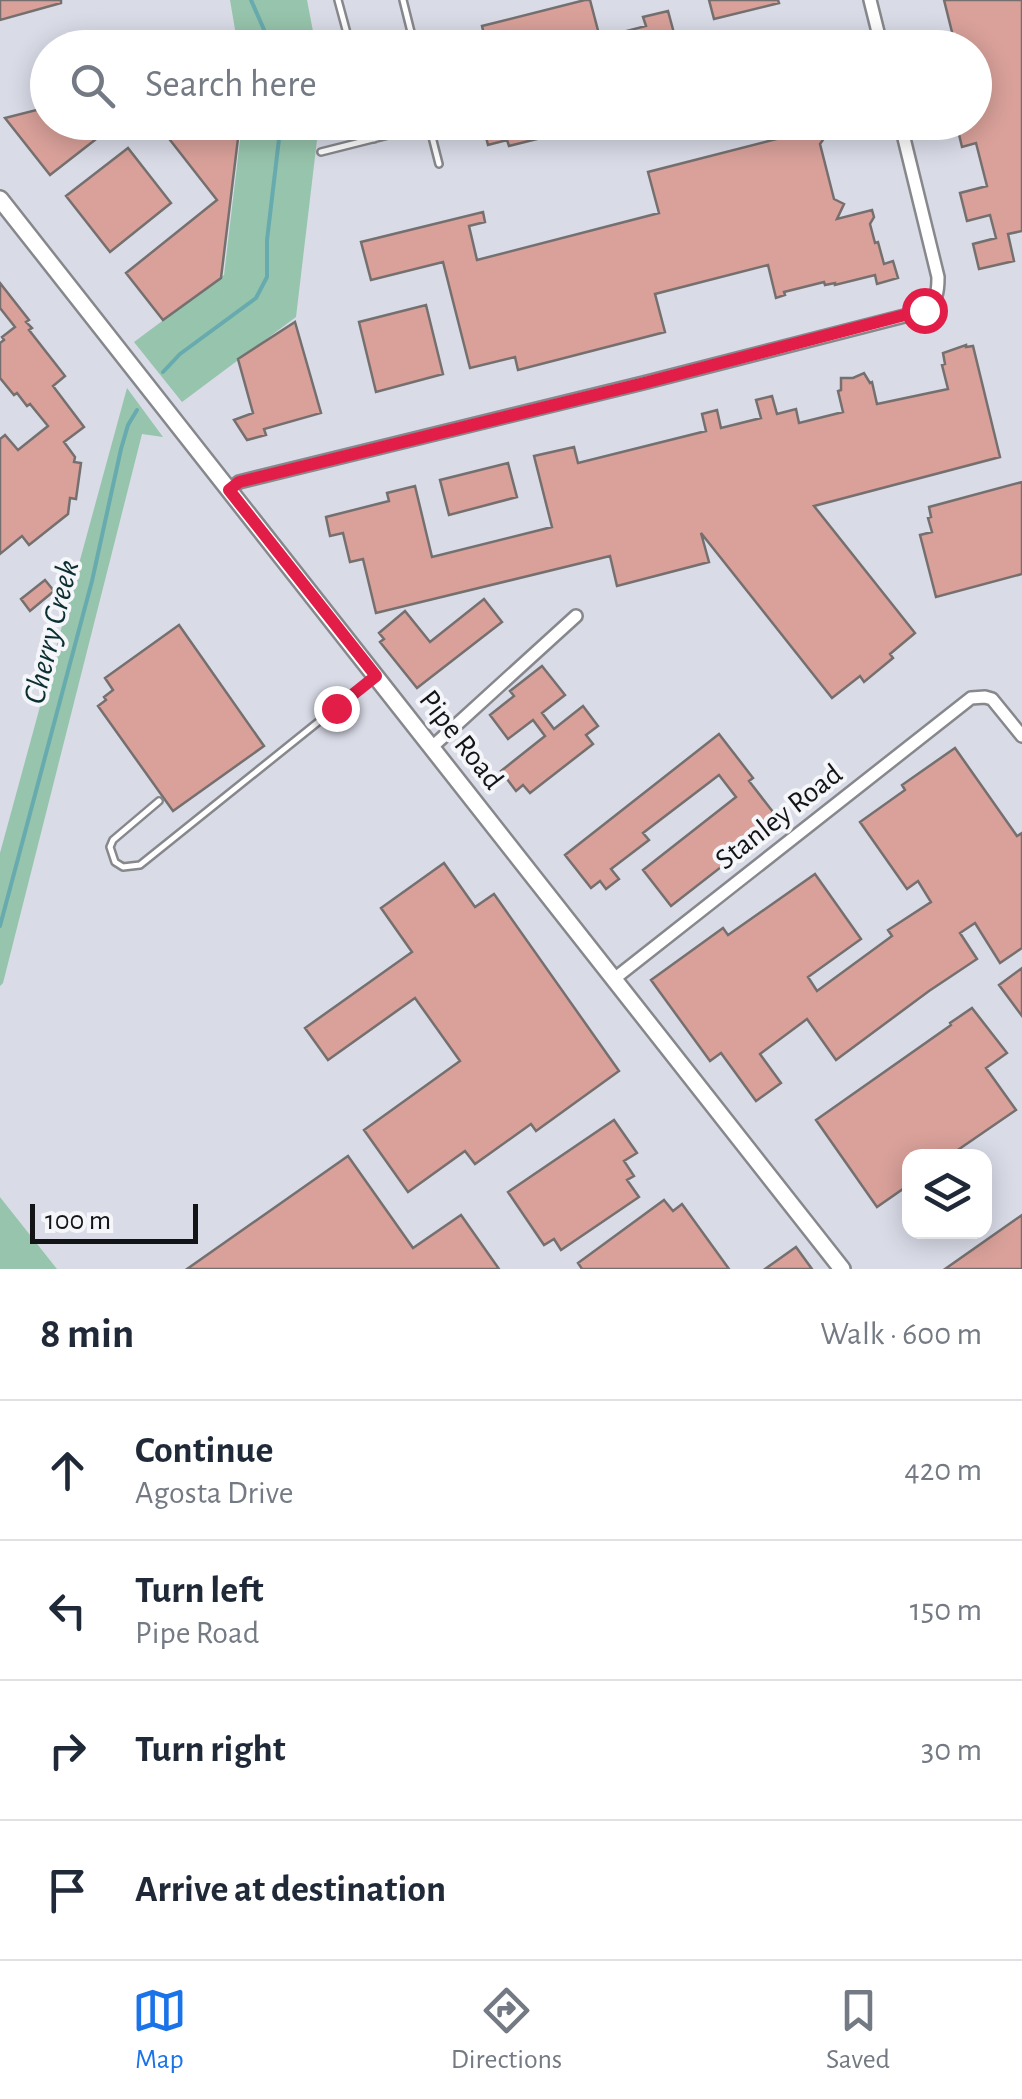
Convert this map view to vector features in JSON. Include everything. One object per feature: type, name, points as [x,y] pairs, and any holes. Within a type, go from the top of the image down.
[{"type":"street","points":[[870,0],[878,30]]},
{"type":"street","points":[[229,490],[239,482],[924,310],[938,292],[938,276],[904,140]]},
{"type":"street","name":"Pipe Road","points":[[0,198],[842,1269]]},
{"type":"street","points":[[432,747],[576,616]]},
{"type":"street","name":"Stanley Road","points":[[614,979],[971,698],[992,700],[1022,736]]},
{"type":"lane","points":[[338,0],[346,30]]},
{"type":"lane","points":[[403,0],[410,30]]},
{"type":"lane","points":[[322,152],[370,140]]},
{"type":"lane","points":[[433,140],[439,164]]},
{"type":"lane","points":[[159,802],[113,840],[110,847],[114,862],[124,867],[140,865],[376,676]]},
{"type":"shaded area","points":[[0,0],[1022,0],[1022,1269],[57,1269],[0,1197]]},
{"type":"green space","points":[[230,0],[307,0],[313,30],[235,30]]},
{"type":"green space","points":[[240,140],[317,140],[296,317],[182,402],[134,342],[224,275]]},
{"type":"green space","points":[[127,388],[163,437],[142,434],[0,986],[0,853]]},
{"type":"green space","points":[[0,1197],[57,1269],[0,1269]]},
{"type":"building","points":[[0,0],[61,0],[61,3],[0,20]]},
{"type":"building","points":[[590,0],[598,30],[483,30],[482,26]]},
{"type":"building","points":[[709,0],[778,0],[779,3],[714,19]]},
{"type":"building","points":[[944,0],[1022,0],[1022,231],[1008,234],[1014,261],[979,269],[973,244],[996,238],[990,215],[967,221],[960,193],[987,186],[976,143],[962,147],[960,140],[992,140],[992,30],[952,30]]},
{"type":"building","points":[[668,11],[673,30],[631,30],[646,26],[643,17]]},
{"type":"building","points":[[30,112],[30,140],[95,140],[50,175],[5,118]]},
{"type":"building","points":[[170,140],[238,140],[221,278],[163,320],[126,273],[217,200]]},
{"type":"building","points":[[507,140],[533,140],[509,146]]},
{"type":"building","points":[[772,140],[823,140],[820,144],[834,199],[844,204],[837,219],[872,210],[870,224],[875,243],[878,242],[884,264],[893,261],[898,278],[877,284],[875,275],[835,285],[824,282],[784,292],[776,298],[768,265],[655,294],[665,332],[518,370],[515,357],[470,368],[443,262],[371,280],[361,242],[483,212],[485,222],[469,226],[477,260],[659,213],[648,172]]},
{"type":"building","points":[[128,148],[171,203],[110,252],[66,196]]},
{"type":"building","points":[[0,283],[29,320],[29,330],[65,376],[53,386],[84,427],[64,442],[75,457],[74,462],[81,463],[76,499],[70,498],[68,514],[29,545],[22,536],[0,554],[0,439],[5,435],[18,450],[48,426],[0,378],[0,343],[15,327],[0,308]]},
{"type":"building","points":[[426,305],[443,374],[376,392],[359,322]]},
{"type":"building","points":[[295,322],[321,413],[264,429],[266,435],[247,440],[234,420],[253,413],[238,359]]},
{"type":"building","points":[[973,346],[1000,457],[814,506],[915,633],[864,682],[860,676],[832,698],[701,533],[709,562],[617,586],[610,556],[376,613],[363,559],[350,562],[343,533],[330,536],[326,517],[389,501],[387,493],[415,486],[432,557],[552,527],[534,456],[574,447],[578,463],[706,431],[702,414],[717,410],[721,428],[761,418],[756,400],[772,396],[777,414],[796,409],[799,423],[843,412],[838,391],[841,378],[864,373],[872,382],[877,404],[948,389],[943,353]]},
{"type":"building","points":[[508,463],[517,497],[449,515],[440,480]]},
{"type":"building","points":[[1022,482],[1022,574],[936,597],[920,535],[932,532],[929,507]]},
{"type":"building","points":[[45,580],[54,591],[30,611],[21,599]]},
{"type":"building","points":[[484,599],[502,622],[417,688],[380,642],[384,639],[379,633],[405,611],[430,642]]},
{"type":"building","points":[[179,625],[264,746],[173,811],[98,706],[113,690],[105,678]]},
{"type":"building","points":[[542,666],[565,695],[542,713],[554,729],[583,706],[598,726],[586,735],[593,744],[530,793],[523,785],[516,791],[501,771],[545,736],[533,720],[508,739],[490,715],[514,696],[510,691]]},
{"type":"building","points":[[719,734],[780,821],[671,906],[643,870],[736,797],[719,775],[643,833],[649,840],[611,869],[619,879],[606,889],[600,881],[591,888],[565,855]]},
{"type":"building","points":[[955,748],[1017,836],[1022,833],[1022,948],[1000,963],[975,923],[960,933],[977,959],[836,1060],[807,1019],[760,1054],[781,1083],[756,1101],[721,1053],[710,1061],[651,980],[723,928],[728,935],[815,874],[861,939],[808,977],[817,991],[892,936],[888,930],[931,902],[918,881],[907,889],[860,822],[905,790],[902,785]]},
{"type":"building","points":[[444,863],[475,907],[494,894],[619,1071],[536,1131],[531,1124],[475,1164],[465,1151],[408,1192],[364,1130],[460,1061],[415,998],[328,1060],[305,1028],[412,952],[381,908]]},
{"type":"building","points":[[1022,968],[1022,1016],[999,985]]},
{"type":"building","points":[[972,1008],[1007,1053],[986,1068],[1016,1110],[959,1149],[902,1149],[902,1190],[877,1207],[816,1120]]},
{"type":"building","points":[[614,1120],[637,1153],[624,1161],[634,1176],[627,1180],[639,1197],[561,1250],[554,1239],[544,1245],[508,1192]]},
{"type":"building","points":[[348,1156],[413,1248],[461,1215],[499,1269],[187,1269]]},
{"type":"building","points":[[664,1200],[673,1211],[682,1204],[729,1269],[582,1269],[578,1263]]},
{"type":"building","points":[[1022,1215],[1022,1269],[945,1269],[992,1239]]},
{"type":"building","points":[[796,1247],[812,1269],[765,1269]]},
{"type":"waterway","name":"Cherry Creek","points":[[251,0],[264,30]]},
{"type":"waterway","name":"Cherry Creek","points":[[163,372],[180,354],[256,298],[267,277],[267,240],[279,140]]},
{"type":"waterway","name":"Cherry Creek","points":[[0,926],[92,581],[121,449],[137,410]]},
{"type":"route","points":[[336,708],[376,676],[229,490],[239,482],[924,310]]}]
